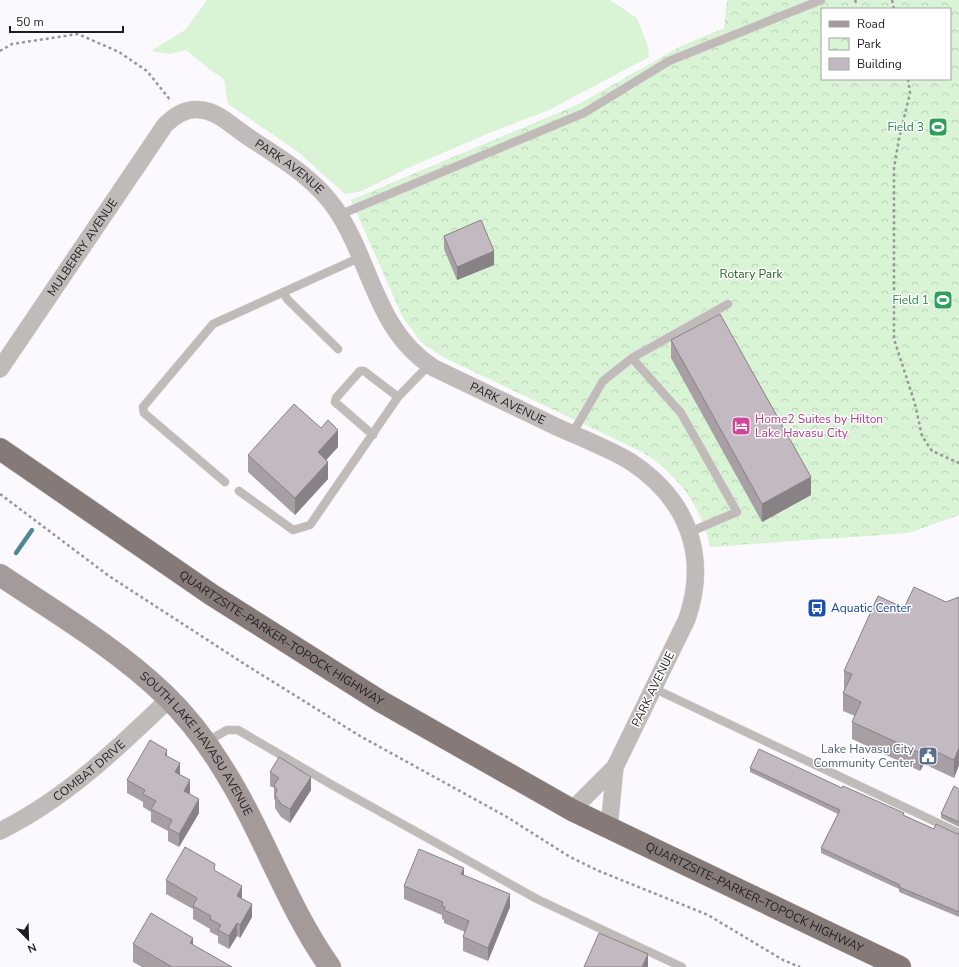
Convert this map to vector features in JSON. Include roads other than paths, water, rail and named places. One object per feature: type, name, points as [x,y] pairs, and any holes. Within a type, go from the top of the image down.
[{"type":"highway","name":"QUARTZSITE–PARKER–TOPOCK HIGHWAY","points":[[0,449],[212,595],[380,701],[572,810],[900,967]]},
{"type":"main road","name":"SOUTH LAKE HAVASU AVENUE","points":[[0,575],[116,654],[141,673],[169,699],[206,742],[235,790],[304,925],[330,967]]},
{"type":"street","name":"PARK AVENUE","points":[[165,125],[180,113],[196,109],[215,114],[300,171],[324,194],[339,215],[351,235],[394,331],[412,352],[429,365],[629,461],[650,477],[674,502],[685,520],[690,532],[696,568],[694,596],[686,619],[615,767],[572,810]]},
{"type":"street","name":"MULBERRY AVENUE","points":[[0,369],[165,125]]},
{"type":"street","name":"COMBAT DRIVE","points":[[0,831],[41,807],[77,782],[111,754],[169,699]]},
{"type":"street","name":"PARK AVENUE","points":[[609,828],[615,767]]},
{"type":"lane","points":[[339,215],[584,112],[669,61],[821,0]]},
{"type":"lane","points":[[225,482],[144,413],[143,407],[213,324],[361,257]]},
{"type":"lane","points":[[284,292],[288,300],[338,349]]},
{"type":"lane","points":[[572,434],[603,381],[632,358],[728,304]]},
{"type":"lane","points":[[632,358],[681,413],[737,512],[690,532]]},
{"type":"lane","points":[[239,491],[293,530],[310,525],[398,397],[429,365]]},
{"type":"lane","points":[[373,435],[335,402],[336,398],[360,371],[364,371],[398,397]]},
{"type":"lane","points":[[653,688],[959,833]]},
{"type":"lane","points":[[206,742],[227,730],[238,730],[334,786],[537,900],[682,967]]},
{"type":"waterway","points":[[16,553],[32,530]]},
{"type":"place","name":"Field 3","points":[[938,127]]},
{"type":"place","name":"Field 1","points":[[943,300]]},
{"type":"place","name":"Home2 Suites by Hilton Lake Havasu City","points":[[741,426]]},
{"type":"place","name":"Aquatic Center","points":[[817,608]]},
{"type":"place","name":"Lake Havasu City Community Center","points":[[928,756]]},
{"type":"park label","name":"Rotary Park","points":[[751,274]]}]
